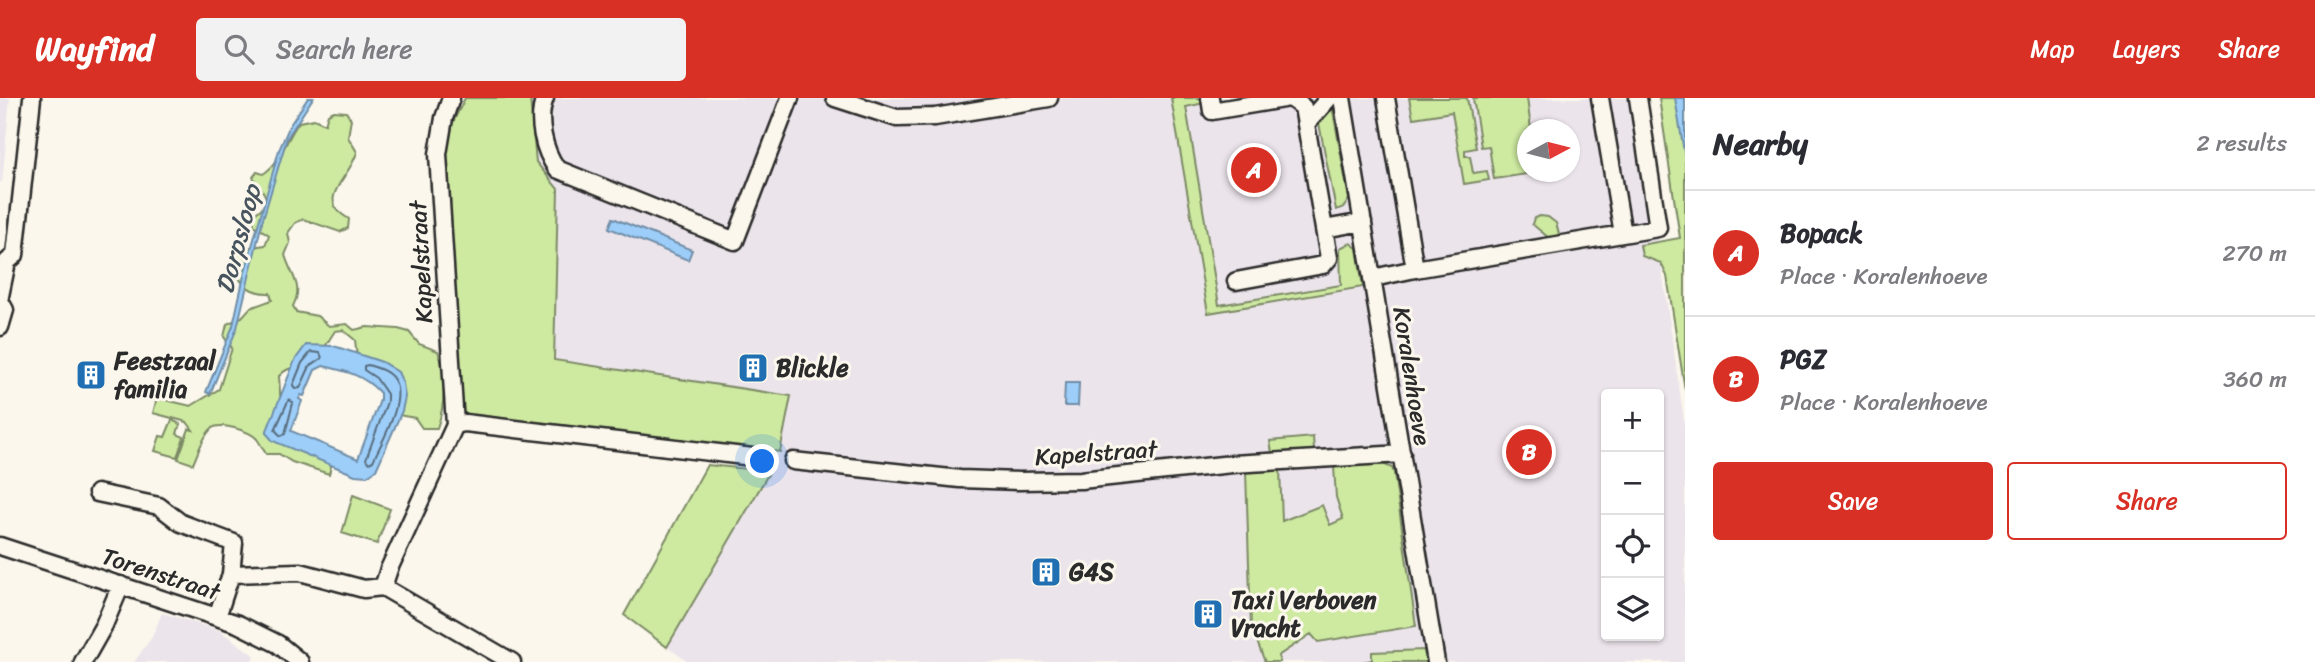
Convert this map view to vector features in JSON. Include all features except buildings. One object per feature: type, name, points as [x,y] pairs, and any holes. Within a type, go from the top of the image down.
[{"type":"street","points":[[0,296],[7,262],[15,254],[32,98]]},
{"type":"street","name":"Kapelstraat","points":[[383,587],[388,569],[455,425],[438,154],[444,118],[452,98]]},
{"type":"street","points":[[545,98],[541,122],[548,156],[558,169],[735,241],[790,98]]},
{"type":"street","points":[[835,98],[903,118],[935,117],[1049,98]]},
{"type":"street","points":[[1210,98],[1212,111],[1289,98],[1303,107],[1329,258],[1323,265],[1237,281]]},
{"type":"street","points":[[1306,124],[1329,98]]},
{"type":"street","name":"Koralenhoeve","points":[[1342,98],[1436,662]]},
{"type":"street","points":[[1386,98],[1415,269]]},
{"type":"street","points":[[1600,98],[1623,234]]},
{"type":"street","points":[[1373,278],[1658,228],[1638,98]]},
{"type":"street","points":[[1324,229],[1363,222]]},
{"type":"street","points":[[0,301],[5,310],[0,327]]},
{"type":"street","points":[[455,425],[761,458]]},
{"type":"street","name":"Kapelstraat","points":[[793,461],[960,479],[1019,481],[1081,480],[1232,464],[1402,454]]},
{"type":"street","points":[[97,494],[159,506],[181,523],[234,543],[231,574],[217,617]]},
{"type":"street","name":"Torenstraat","points":[[0,545],[259,633],[300,662]]},
{"type":"street","points":[[231,574],[300,572],[365,589],[383,587],[512,662]]},
{"type":"street","points":[[83,662],[104,625],[121,585]]},
{"type":"shaded area","points":[[0,98],[10,98],[2,182],[0,182]]},
{"type":"shaded area","points":[[530,98],[1637,98],[1685,427],[1685,662],[688,662],[667,647],[780,452],[791,396],[554,361],[558,189],[536,162]]},
{"type":"shaded area","points":[[162,613],[219,630],[255,656],[251,662],[134,662],[152,637]]},
{"type":"green space","points":[[465,98],[530,98],[536,162],[558,189],[554,360],[791,396],[780,452],[458,415],[447,155],[448,132]]},
{"type":"green space","points":[[1171,98],[1203,98],[1204,103],[1186,107],[1219,305],[1341,285],[1340,248],[1350,243],[1357,248],[1363,287],[1208,313]]},
{"type":"green space","points":[[1409,98],[1467,98],[1476,148],[1465,150],[1465,156],[1470,156],[1473,173],[1487,171],[1489,180],[1464,184],[1452,112],[1413,118]]},
{"type":"green space","points":[[1473,98],[1527,98],[1530,119],[1517,119],[1517,175],[1494,179],[1489,146],[1481,147]]},
{"type":"green space","points":[[1659,98],[1685,98],[1685,390],[1667,276],[1661,263],[1642,256],[1640,245],[1680,238]]},
{"type":"green space","points":[[1326,109],[1333,111],[1349,199],[1344,207],[1336,210],[1318,118]]},
{"type":"green space","points":[[334,111],[346,112],[351,119],[348,137],[357,152],[334,196],[334,204],[349,219],[348,228],[340,232],[303,219],[295,223],[288,233],[290,243],[285,255],[297,286],[293,306],[296,312],[317,316],[329,326],[347,324],[354,330],[367,327],[409,332],[419,344],[438,351],[443,369],[444,390],[437,428],[422,428],[415,418],[392,414],[389,394],[357,357],[355,340],[343,330],[335,331],[314,359],[279,376],[281,409],[278,422],[332,462],[329,474],[292,462],[279,454],[266,454],[253,436],[241,430],[221,426],[208,433],[193,464],[178,459],[189,429],[193,430],[187,422],[153,413],[157,398],[191,406],[219,389],[232,348],[224,337],[227,324],[242,317],[250,308],[272,300],[270,293],[255,291],[244,284],[236,273],[232,259],[246,248],[265,245],[269,235],[254,225],[253,215],[266,200],[253,177],[257,172],[263,174],[275,163],[299,122],[314,119],[325,124],[328,114]]},
{"type":"green space","points":[[1548,217],[1556,223],[1559,234],[1555,238],[1549,238],[1532,224],[1534,218]]},
{"type":"green space","points":[[172,420],[180,424],[177,434],[184,437],[177,457],[155,451],[160,436],[165,437]]},
{"type":"green space","points":[[1313,437],[1314,450],[1272,453],[1270,441]]},
{"type":"green space","points":[[1383,464],[1392,468],[1394,473],[1416,626],[1318,642],[1311,634],[1278,656],[1280,662],[1265,662],[1251,626],[1246,472],[1280,468],[1282,521],[1322,505],[1330,525],[1343,519],[1336,497],[1334,467]]},
{"type":"green space","points":[[707,465],[770,471],[667,647],[624,615]]},
{"type":"green space","points":[[353,495],[390,509],[377,544],[342,533]]},
{"type":"green space","points":[[1424,650],[1426,662],[1361,662],[1372,660],[1372,652]]},
{"type":"water","points":[[308,98],[313,98],[287,138],[262,222],[237,328],[210,394],[206,392],[233,326],[245,271],[279,150],[290,125]]},
{"type":"water","points":[[1675,98],[1685,98],[1685,158]]},
{"type":"water","points":[[613,218],[692,250],[688,260],[609,228]]},
{"type":"water","points":[[306,345],[334,346],[382,362],[398,372],[405,397],[402,411],[376,470],[367,476],[355,475],[273,441],[266,433],[295,360]],"holes":[[[323,366],[361,378],[380,393],[380,400],[358,459],[291,431],[302,401],[299,399],[301,395],[304,396],[315,370]]]},
{"type":"water","points":[[1065,383],[1079,383],[1078,406],[1064,406]]},
{"type":"place","name":"Bopack","points":[[1254,170]]},
{"type":"place","name":"Blickle","points":[[753,368]]},
{"type":"place","name":"Feestzaal familia","points":[[91,375]]},
{"type":"place","name":"PGZ","points":[[1529,452]]},
{"type":"place","name":"G4S","points":[[1046,572]]},
{"type":"place","name":"Taxi Verboven Vracht","points":[[1208,614]]},
{"type":"water label","name":"Dorpsloop","points":[[238,239]]}]
